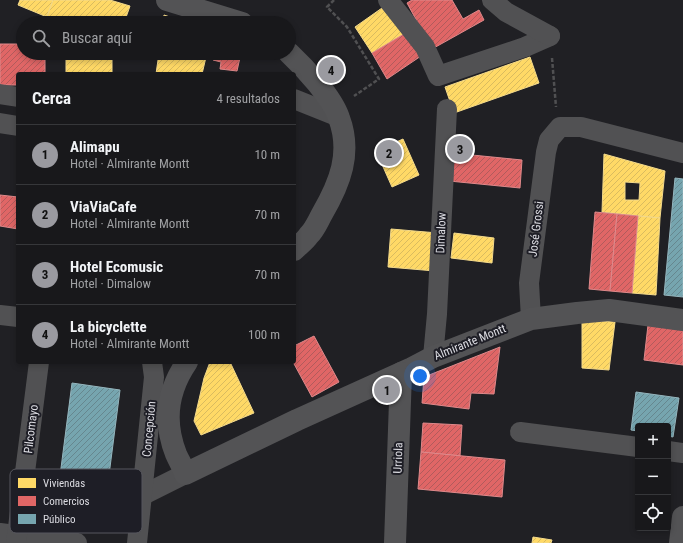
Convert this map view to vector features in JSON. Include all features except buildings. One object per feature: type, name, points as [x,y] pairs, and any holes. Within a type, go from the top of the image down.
[{"type":"main road","points":[[167,0],[219,16]]},
{"type":"main road","points":[[296,60],[307,71],[336,112],[345,142],[342,170],[330,201],[310,234],[296,248]]},
{"type":"main road","name":"Almirante Montt","points":[[185,474],[433,357],[531,319],[610,310],[683,320]]},
{"type":"main road","points":[[185,474],[176,453],[170,433],[168,416],[171,397],[180,373],[186,364]]},
{"type":"main road","name":"Urriola","points":[[395,543],[401,373]]},
{"type":"main road","points":[[680,543],[683,517]]},
{"type":"street","points":[[388,0],[425,47],[438,76],[525,47],[550,36]]},
{"type":"street","points":[[492,0],[506,12],[550,36]]},
{"type":"street","points":[[0,94],[16,97]]},
{"type":"street","points":[[296,100],[336,112]]},
{"type":"street","name":"Dimalow","points":[[433,357],[437,314],[447,108]]},
{"type":"street","points":[[0,123],[16,126]]},
{"type":"street","points":[[554,134],[581,127],[683,153]]},
{"type":"street","name":"José Grossi","points":[[531,319],[529,283],[546,152],[554,134]]},
{"type":"street","points":[[0,315],[16,317]]},
{"type":"street","name":"Pilcomayo","points":[[22,469],[39,364]]},
{"type":"street","name":"Concepción","points":[[142,503],[154,377],[152,364]]},
{"type":"street","points":[[520,432],[635,448]]},
{"type":"street","points":[[671,451],[683,453]]},
{"type":"street","name":"Almirante Montt","points":[[143,495],[185,474]]},
{"type":"street","name":"Concepción","points":[[137,543],[138,533]]},
{"type":"street","points":[[11,537],[77,543]]},
{"type":"path","points":[[334,0],[327,7],[347,28],[379,79],[335,107],[336,112]]},
{"type":"path","points":[[550,36],[554,94],[554,134]]},
{"type":"place","name":"La bicyclette","points":[[331,70]]},
{"type":"place","name":"Hotel Ecomusic","points":[[460,149]]},
{"type":"place","name":"ViaViaCafe","points":[[389,153]]},
{"type":"place","name":"Alimapu","points":[[387,390]]}]
